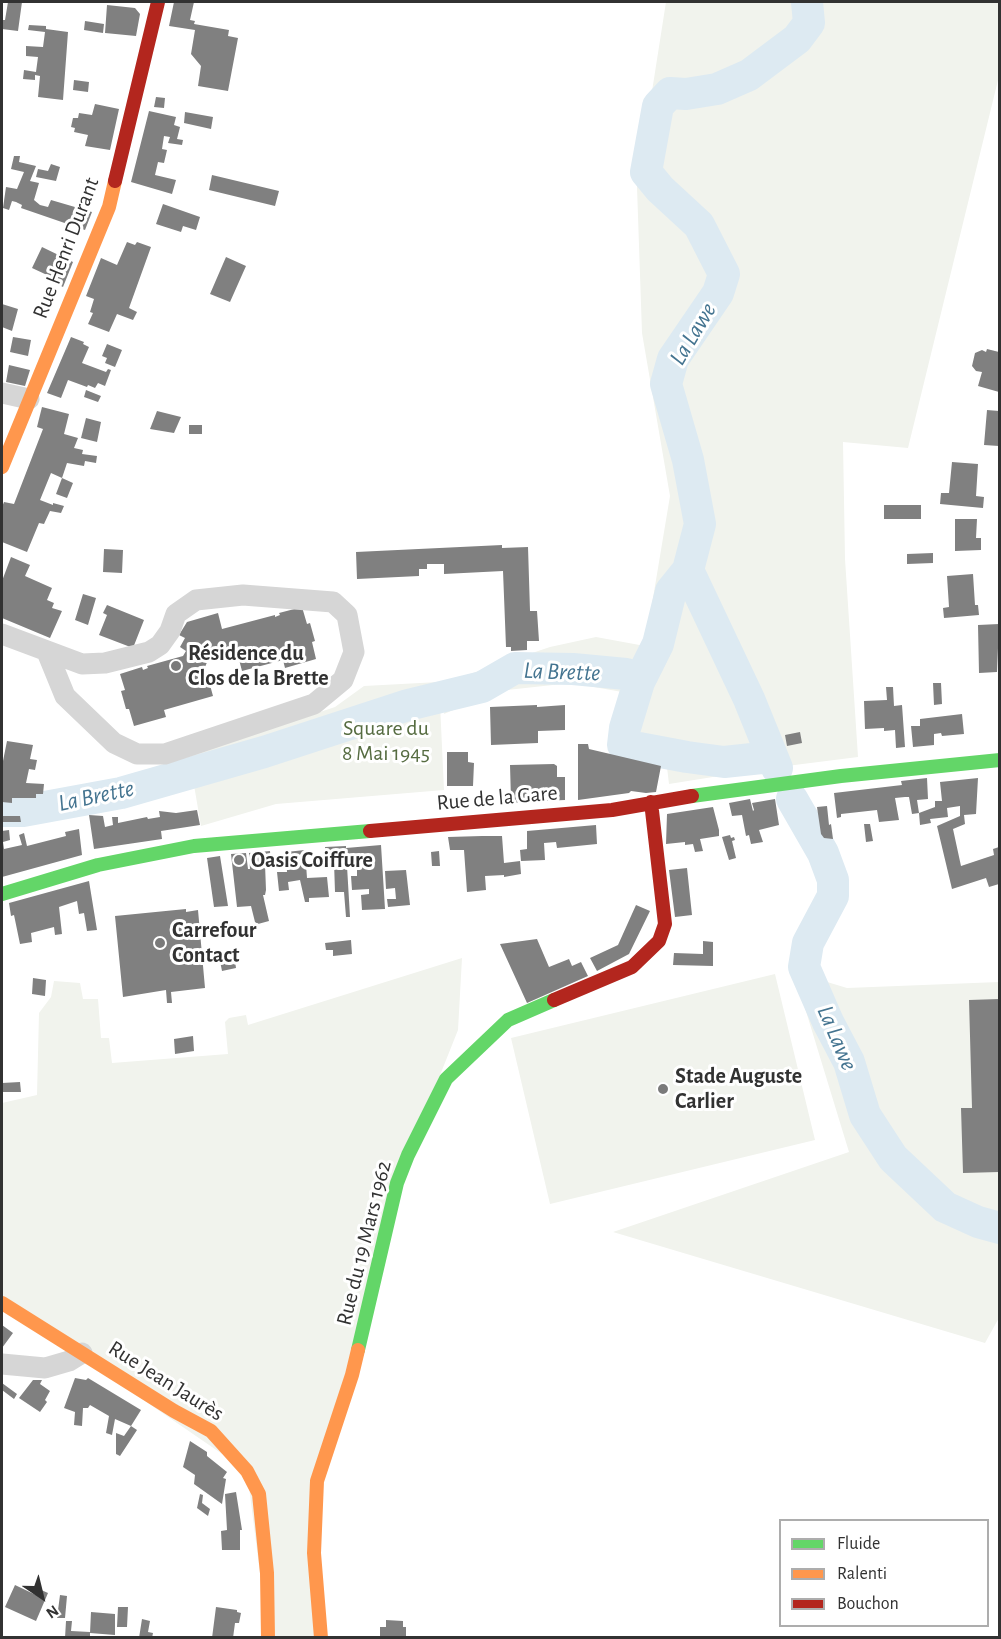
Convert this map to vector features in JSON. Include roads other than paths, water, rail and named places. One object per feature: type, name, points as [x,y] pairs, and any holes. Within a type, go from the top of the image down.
[{"type":"main road","name":"Rue Henri Durant","points":[[2,467],[109,207],[158,2]]},
{"type":"main road","name":"Rue de la Gare","points":[[2,894],[98,865],[194,846],[612,810],[651,802],[842,776],[999,760]]},
{"type":"main road","name":"Rue du 19 Mars 1962","points":[[321,1638],[314,1553],[317,1481],[352,1375],[397,1183],[408,1155],[446,1079],[508,1020],[632,967],[659,941],[665,924],[651,802]]},
{"type":"main road","name":"Rue Jean Jaurès","points":[[2,1303],[211,1431],[247,1471],[259,1494],[267,1573],[268,1638]]},
{"type":"street","points":[[2,393],[29,399]]},
{"type":"street","points":[[2,634],[82,664],[105,663],[149,652],[160,645],[170,631],[176,614],[196,600],[243,595],[333,602],[348,615],[354,652],[343,680],[314,704],[165,754],[137,754],[114,743],[65,696],[47,652]]},
{"type":"street","points":[[2,1364],[45,1368],[82,1353]]},
{"type":"waterway","name":"La Lawe","points":[[777,768],[749,699],[688,570],[700,524],[688,460],[666,384],[673,359],[718,293],[724,274],[699,225],[660,189],[646,172],[658,106],[670,93],[686,94],[717,89],[749,75],[797,39],[809,23],[807,2]]},
{"type":"waterway","points":[[639,682],[658,644],[671,591],[688,570]]},
{"type":"waterway","name":"La Brette","points":[[2,811],[23,811],[121,793],[264,752],[408,705],[482,687],[515,668],[573,669],[626,674],[639,682],[625,728],[623,745],[724,762],[771,757]]},
{"type":"waterway","name":"La Lawe","points":[[792,799],[823,853],[833,880],[833,896],[808,943],[804,967],[828,1022],[849,1062],[865,1115],[893,1158],[945,1207],[978,1222],[1000,1228]]},
{"type":"place","name":"Résidence du Clos de la Brette","points":[[176,666]]},
{"type":"place","name":"Oasis Coiffure","points":[[239,860]]},
{"type":"place","name":"Carrefour Contact","points":[[160,943]]},
{"type":"place","name":"Stade Auguste Carlier","points":[[663,1089]]},
{"type":"park label","name":"Square du 8 Mai 1945","points":[[386,740]]}]
